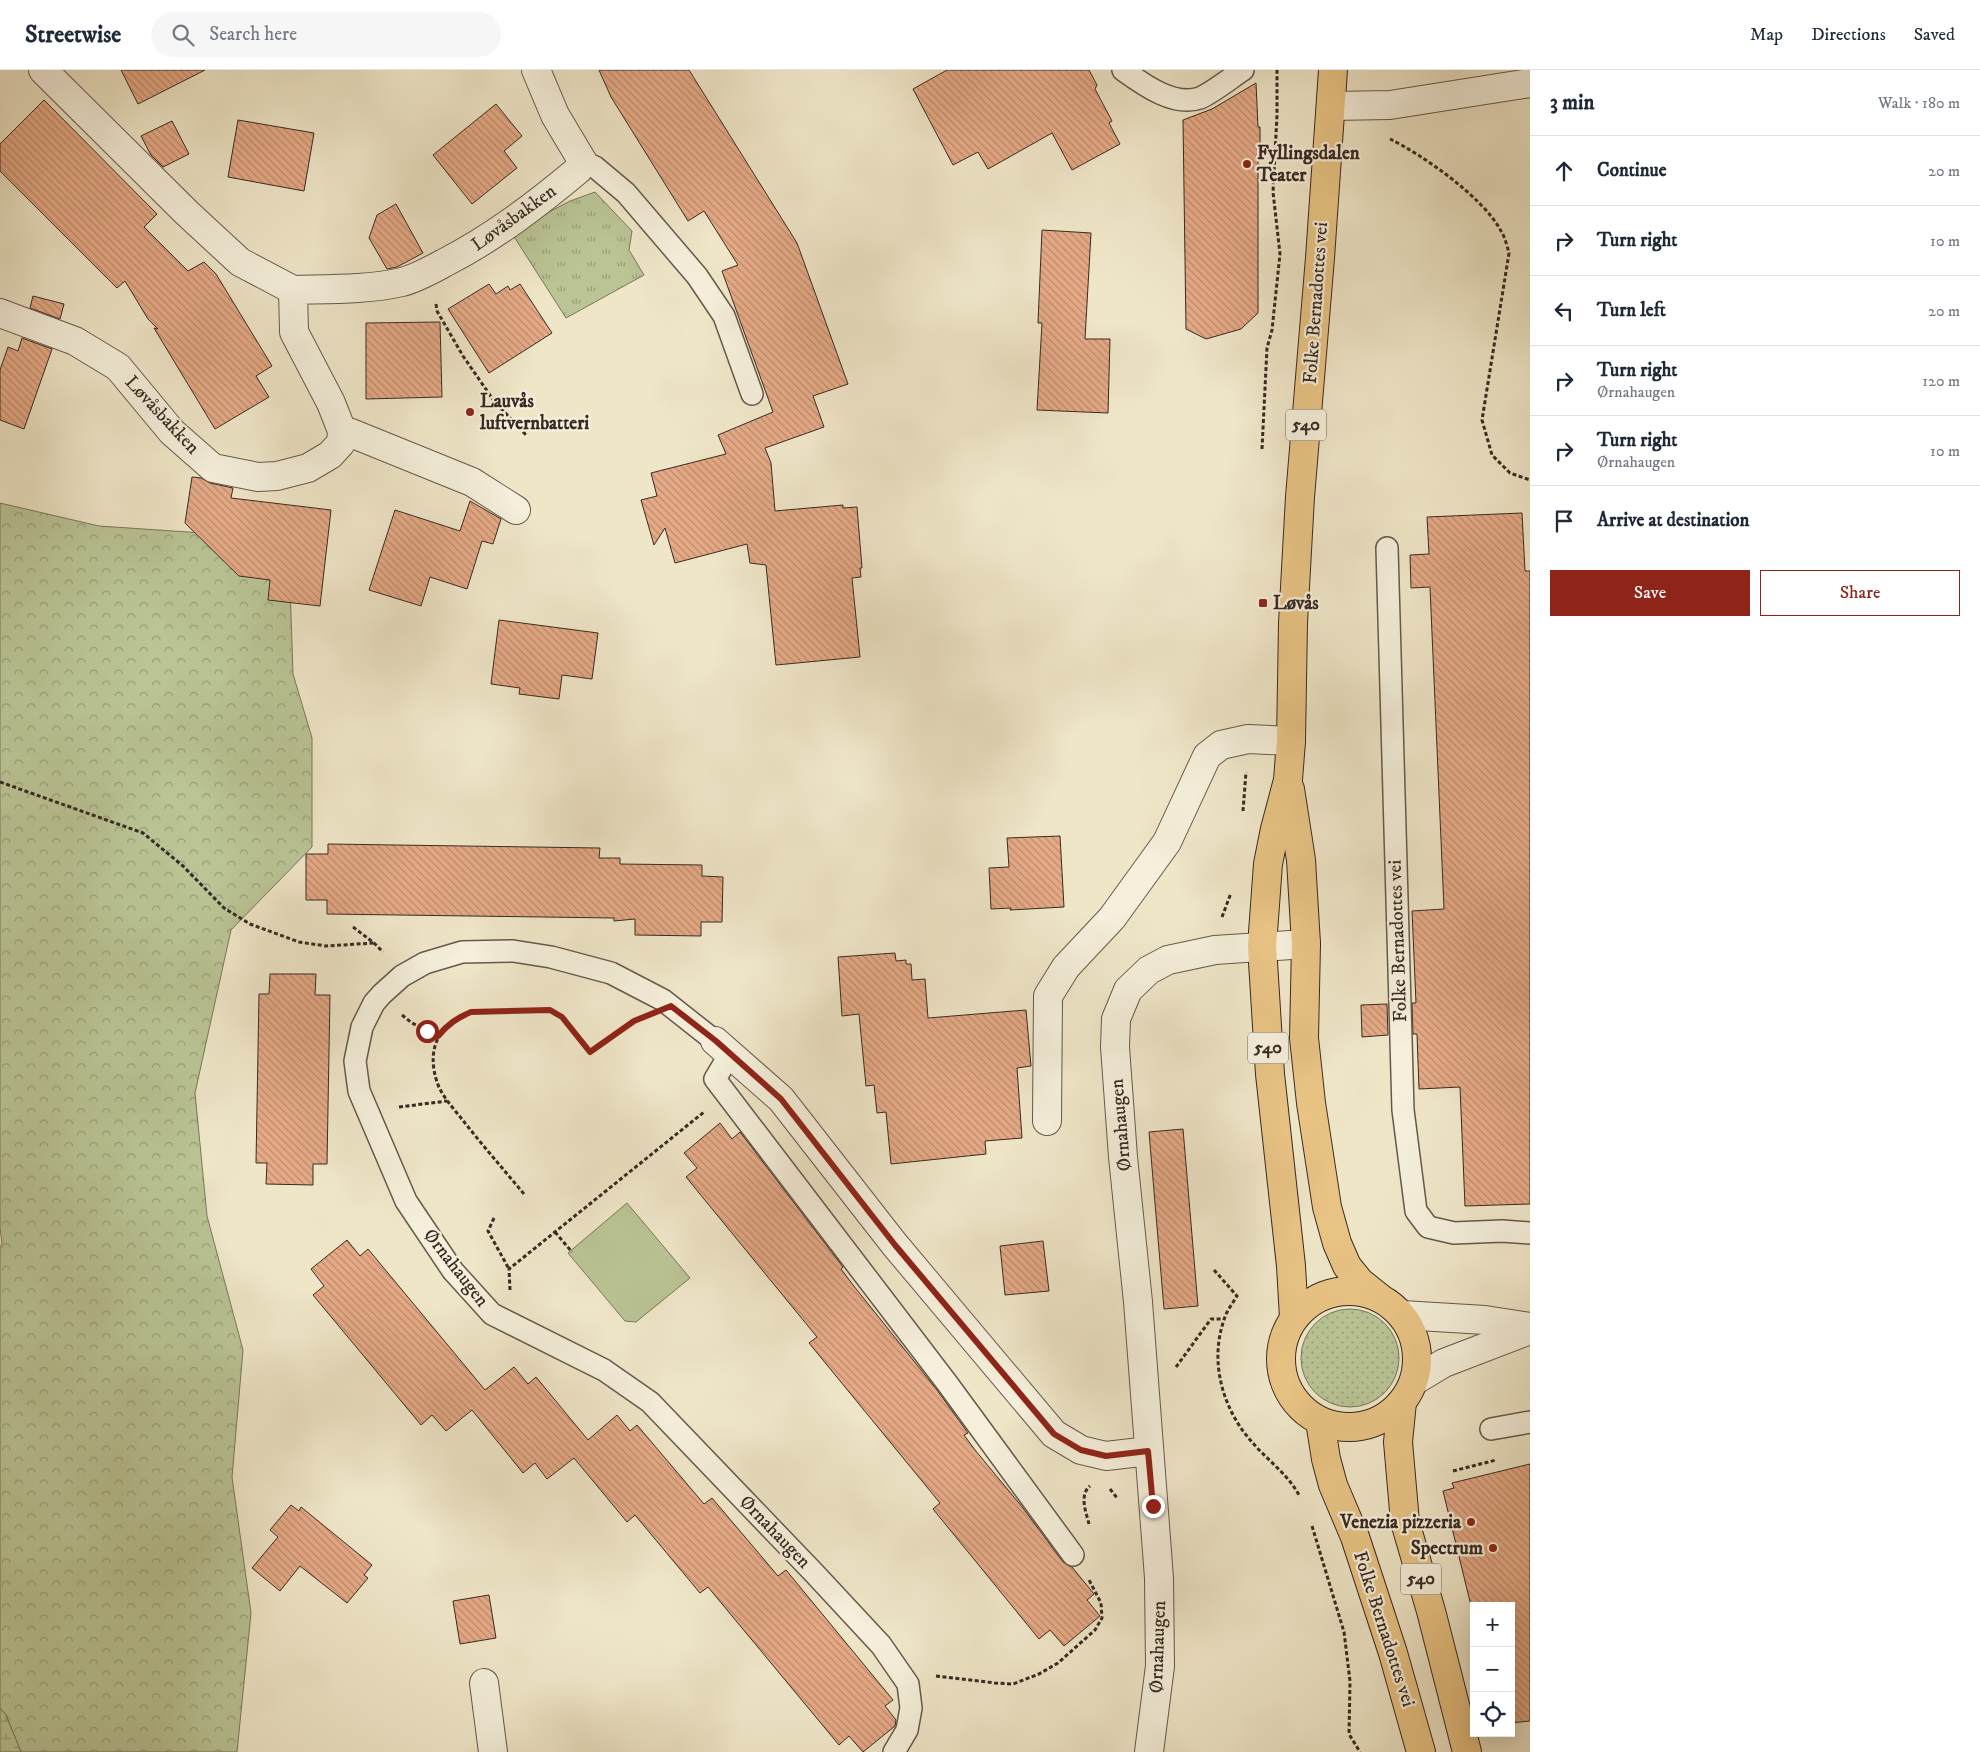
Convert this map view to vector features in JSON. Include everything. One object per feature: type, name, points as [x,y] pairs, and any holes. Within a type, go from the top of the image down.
[{"type":"main road","name":"Folke Bernadottes vei","points":[[1294,1318],[1291,1266],[1270,1074],[1262,946],[1268,864],[1288,780],[1291,741],[1293,623],[1300,497],[1333,70]]},
{"type":"main road","name":"Folke Bernadottes vei","points":[[1288,780],[1301,860],[1306,944],[1304,1038],[1326,1207],[1337,1243],[1347,1266],[1360,1282],[1380,1298]]},
{"type":"main road","name":"540","points":[[1408,1392],[1391,1413],[1364,1425],[1342,1426],[1320,1420],[1306,1412],[1294,1399],[1286,1384],[1281,1367],[1281,1350],[1286,1333],[1294,1318],[1306,1306],[1320,1297],[1334,1292],[1350,1290],[1365,1292],[1392,1305],[1402,1315],[1411,1330],[1416,1347],[1417,1364],[1408,1392],[1398,1442],[1405,1522],[1467,1752]]},
{"type":"main road","name":"Folke Bernadottes vei","points":[[1320,1420],[1326,1459],[1333,1485],[1354,1537],[1390,1644],[1421,1752]]},
{"type":"street","name":"Løvåsbakken","points":[[43,70],[187,213],[240,262],[293,290],[359,288],[403,281],[427,272],[466,252],[535,206],[578,170],[582,162]]},
{"type":"street","points":[[536,70],[555,115],[582,162]]},
{"type":"street","points":[[1331,106],[1390,105],[1530,83]]},
{"type":"street","points":[[293,290],[294,332],[331,403],[342,431],[472,482],[516,510]]},
{"type":"street","name":"Løvåsbakken","points":[[0,313],[75,341],[118,367],[172,432],[214,468],[258,477],[277,476],[308,468],[330,455],[341,443],[342,431]]},
{"type":"street","points":[[1047,1121],[1048,996],[1066,967],[1112,918],[1167,842],[1208,756],[1221,745],[1248,739],[1291,741]]},
{"type":"street","name":"Ørnahaugen","points":[[1149,1752],[1160,1656],[1159,1578],[1138,1302],[1120,1111],[1115,1046],[1116,1020],[1128,990],[1149,970],[1168,960],[1215,950],[1306,944]]},
{"type":"street","name":"Ørnahaugen","points":[[723,1047],[781,1099],[895,1245],[1054,1434],[1081,1450],[1106,1456],[1148,1451]]},
{"type":"street","points":[[1402,1315],[1485,1320],[1530,1328]]},
{"type":"street","points":[[1408,1392],[1444,1363],[1530,1328]]},
{"type":"street","points":[[484,1683],[492,1752]]},
{"type":"lane","points":[[1123,70],[1136,80],[1172,100],[1200,98],[1243,70]]},
{"type":"lane","points":[[582,162],[595,167],[626,193],[697,276],[724,316],[752,394]]},
{"type":"lane","name":"Folke Bernadottes vei","points":[[1387,548],[1403,1110],[1416,1211],[1428,1227],[1454,1233],[1502,1231],[1530,1233]]},
{"type":"lane","name":"Ørnahaugen","points":[[723,1047],[663,1000],[611,973],[551,957],[513,951],[462,952],[426,963],[402,976],[382,994],[374,1003],[362,1026],[355,1061],[359,1091],[406,1201],[453,1271],[492,1314],[604,1370],[650,1402],[881,1645],[908,1684],[911,1708],[907,1730],[894,1752]]},
{"type":"lane","points":[[723,1047],[715,1079],[888,1304],[1074,1555]]},
{"type":"lane","points":[[1491,1429],[1530,1422]]},
{"type":"path","points":[[1262,449],[1267,348],[1272,330],[1280,254],[1273,192],[1277,70]]},
{"type":"path","points":[[1385,137],[1420,157],[1453,181],[1484,208],[1502,231],[1509,253],[1482,420],[1492,455],[1510,474],[1530,480]]},
{"type":"path","points":[[427,272],[438,311],[463,356],[494,401],[527,436]]},
{"type":"path","points":[[0,782],[143,833],[183,866],[224,908],[250,924],[299,942],[326,946],[374,943]]},
{"type":"path","points":[[353,927],[374,943],[402,976]]},
{"type":"path","points":[[382,994],[407,1019],[438,1036]]},
{"type":"path","points":[[524,1194],[447,1100],[437,1082],[434,1062],[438,1036],[460,1016],[471,1012],[550,1010],[562,1017],[590,1052],[634,1021],[671,1006]]},
{"type":"path","points":[[509,1269],[726,1094]]},
{"type":"path","points":[[367,1110],[436,1103],[447,1100]]},
{"type":"path","points":[[494,1218],[488,1231],[509,1269],[512,1324]]},
{"type":"path","points":[[556,1232],[572,1252]]},
{"type":"path","points":[[1214,1270],[1237,1296],[1224,1320],[1219,1345],[1219,1372],[1225,1398],[1234,1420],[1252,1442],[1295,1487],[1303,1504]]},
{"type":"path","points":[[1144,1380],[1174,1370],[1212,1319],[1224,1320]]},
{"type":"path","points":[[1452,1471],[1493,1461]]},
{"type":"path","points":[[903,1678],[925,1675],[1014,1684],[1039,1674],[1058,1663],[1095,1630],[1102,1618],[1101,1604],[1094,1586],[1074,1555],[1089,1547],[1092,1542],[1084,1497],[1086,1490],[1091,1486]]},
{"type":"path","points":[[1108,1487],[1116,1494],[1122,1505]]},
{"type":"path","points":[[1310,1520],[1344,1632],[1350,1681],[1349,1734],[1360,1752]]},
{"type":"green space","points":[[595,192],[632,231],[629,250],[644,275],[566,318],[511,232],[570,201]]},
{"type":"green space","points":[[0,503],[99,526],[262,537],[289,555],[293,674],[312,738],[312,847],[231,930],[195,1093],[207,1216],[243,1350],[232,1477],[251,1613],[237,1752],[21,1752],[6,1715],[0,1708],[0,1248],[2,1243],[0,1228]]},
{"type":"green space","points":[[627,1203],[690,1278],[636,1322],[625,1321],[568,1253]]},
{"type":"green space","points":[[1350,1309],[1369,1313],[1384,1324],[1395,1339],[1399,1358],[1395,1377],[1384,1392],[1369,1403],[1350,1407],[1331,1403],[1316,1392],[1305,1377],[1301,1358],[1305,1339],[1316,1324],[1331,1313]]},
{"type":"green space","points":[[0,1708],[6,1715],[21,1752],[0,1752]]},
{"type":"building","points":[[121,70],[205,70],[138,104]]},
{"type":"building","points":[[599,70],[689,70],[797,243],[848,384],[813,396],[824,427],[765,448],[771,463],[775,511],[843,505],[843,508],[857,507],[862,568],[860,568],[861,577],[852,578],[860,657],[776,665],[766,565],[750,563],[747,544],[675,563],[665,528],[654,545],[641,500],[657,496],[651,473],[726,454],[718,435],[773,412],[722,271],[738,265],[704,211],[688,221],[611,97]]},
{"type":"building","points":[[947,70],[1089,70],[1097,85],[1095,89],[1112,121],[1109,123],[1120,144],[1072,170],[1052,133],[988,169],[978,152],[953,165],[913,89]]},
{"type":"building","points":[[1256,83],[1258,127],[1260,127],[1260,154],[1258,155],[1258,313],[1241,329],[1206,339],[1186,329],[1183,120],[1212,109]]},
{"type":"building","points":[[44,100],[157,214],[144,227],[188,271],[204,262],[216,274],[272,366],[256,376],[269,397],[215,429],[154,328],[158,329],[148,319],[125,281],[117,288],[0,171],[0,144]]},
{"type":"building","points":[[496,104],[522,136],[504,151],[517,168],[472,204],[433,155]]},
{"type":"building","points":[[238,120],[314,133],[304,191],[228,177]]},
{"type":"building","points":[[172,121],[189,154],[163,167],[151,155],[141,136]]},
{"type":"building","points":[[396,204],[423,253],[397,267],[387,269],[369,238],[377,215]]},
{"type":"building","points":[[1042,230],[1091,233],[1085,339],[1110,339],[1108,413],[1037,410],[1042,323],[1038,323]]},
{"type":"building","points":[[489,284],[496,294],[508,286],[510,290],[520,284],[552,333],[489,373],[448,309]]},
{"type":"building","points":[[33,296],[64,304],[60,319],[30,308]]},
{"type":"building","points":[[440,322],[442,397],[366,399],[366,323]]},
{"type":"building","points":[[22,338],[52,349],[24,429],[0,420],[0,370],[8,347],[18,351]]},
{"type":"building","points":[[192,477],[233,488],[231,498],[331,510],[320,606],[268,600],[270,580],[239,576],[185,523]]},
{"type":"building","points":[[470,501],[501,519],[493,544],[482,541],[467,589],[430,577],[421,606],[369,590],[395,510],[460,531]]},
{"type":"building","points":[[1522,513],[1525,571],[1530,571],[1530,1204],[1465,1206],[1460,1087],[1419,1089],[1417,1034],[1413,1034],[1412,1003],[1416,1003],[1412,911],[1444,909],[1430,587],[1411,588],[1410,555],[1429,554],[1427,517]]},
{"type":"building","points":[[499,620],[598,633],[592,679],[562,675],[559,699],[519,694],[520,688],[491,684]]},
{"type":"building","points":[[1060,836],[1064,907],[1010,910],[1011,908],[991,909],[989,868],[1009,867],[1007,838]]},
{"type":"building","points":[[328,844],[600,848],[599,858],[620,858],[620,864],[702,865],[702,876],[723,877],[722,922],[701,922],[701,936],[635,935],[635,919],[614,921],[614,918],[327,914],[327,900],[306,900],[306,854],[328,854]]},
{"type":"building","points":[[895,953],[896,961],[906,960],[906,964],[911,964],[912,980],[925,979],[928,1018],[1026,1010],[1031,1066],[1017,1068],[1022,1138],[985,1141],[986,1154],[891,1164],[886,1112],[877,1113],[874,1085],[866,1086],[859,1014],[842,1016],[838,957]]},
{"type":"building","points":[[270,974],[316,974],[315,995],[330,995],[327,1164],[313,1164],[313,1185],[266,1184],[267,1163],[256,1163],[259,994],[269,994]]},
{"type":"building","points":[[1387,1004],[1388,1035],[1362,1037],[1361,1005]]},
{"type":"building","points":[[720,1123],[732,1139],[740,1132],[843,1267],[841,1269],[853,1285],[937,1390],[968,1433],[964,1435],[975,1450],[1023,1508],[1063,1562],[1072,1567],[1094,1594],[1087,1600],[1100,1616],[1064,1646],[1050,1630],[1039,1639],[933,1509],[940,1503],[809,1343],[817,1337],[686,1177],[697,1168],[684,1153]]},
{"type":"building","points":[[1183,1129],[1198,1306],[1164,1309],[1149,1132]]},
{"type":"building","points":[[347,1240],[360,1256],[368,1249],[485,1390],[514,1367],[528,1384],[536,1377],[588,1440],[617,1415],[630,1431],[637,1425],[704,1504],[712,1498],[778,1576],[786,1570],[893,1700],[885,1706],[896,1720],[895,1726],[863,1752],[849,1736],[839,1745],[708,1587],[700,1593],[635,1515],[627,1522],[574,1458],[547,1479],[535,1463],[523,1473],[472,1410],[446,1431],[432,1415],[421,1425],[313,1295],[324,1286],[311,1269]]},
{"type":"building","points":[[1043,1241],[1049,1291],[1005,1295],[1000,1246]]},
{"type":"building","name":"Spectrum","points":[[1530,1464],[1530,1721],[1515,1723],[1515,1602],[1470,1602],[1443,1491],[1454,1488],[1452,1483]]},
{"type":"building","points":[[291,1505],[299,1511],[301,1507],[372,1565],[364,1575],[368,1578],[347,1603],[300,1566],[280,1591],[252,1568],[278,1537],[270,1530]]},
{"type":"building","points":[[489,1595],[496,1638],[460,1644],[453,1601]]},
{"type":"place","name":"Fyllingsdalen Teater","points":[[1247,164]]},
{"type":"place","name":"Lauvås luftvernbatteri","points":[[470,412]]},
{"type":"place","name":"Løvås","points":[[1263,603]]},
{"type":"place","name":"Venezia pizzeria","points":[[1471,1522]]},
{"type":"place","name":"Spectrum","points":[[1493,1548]]},
{"type":"route","points":[[427,1031],[438,1036],[460,1016],[471,1012],[550,1010],[557,1012],[562,1017],[590,1052],[634,1021],[671,1006],[716,1041],[781,1099],[895,1245],[1054,1434],[1081,1450],[1106,1456],[1148,1451],[1153,1506]]}]
